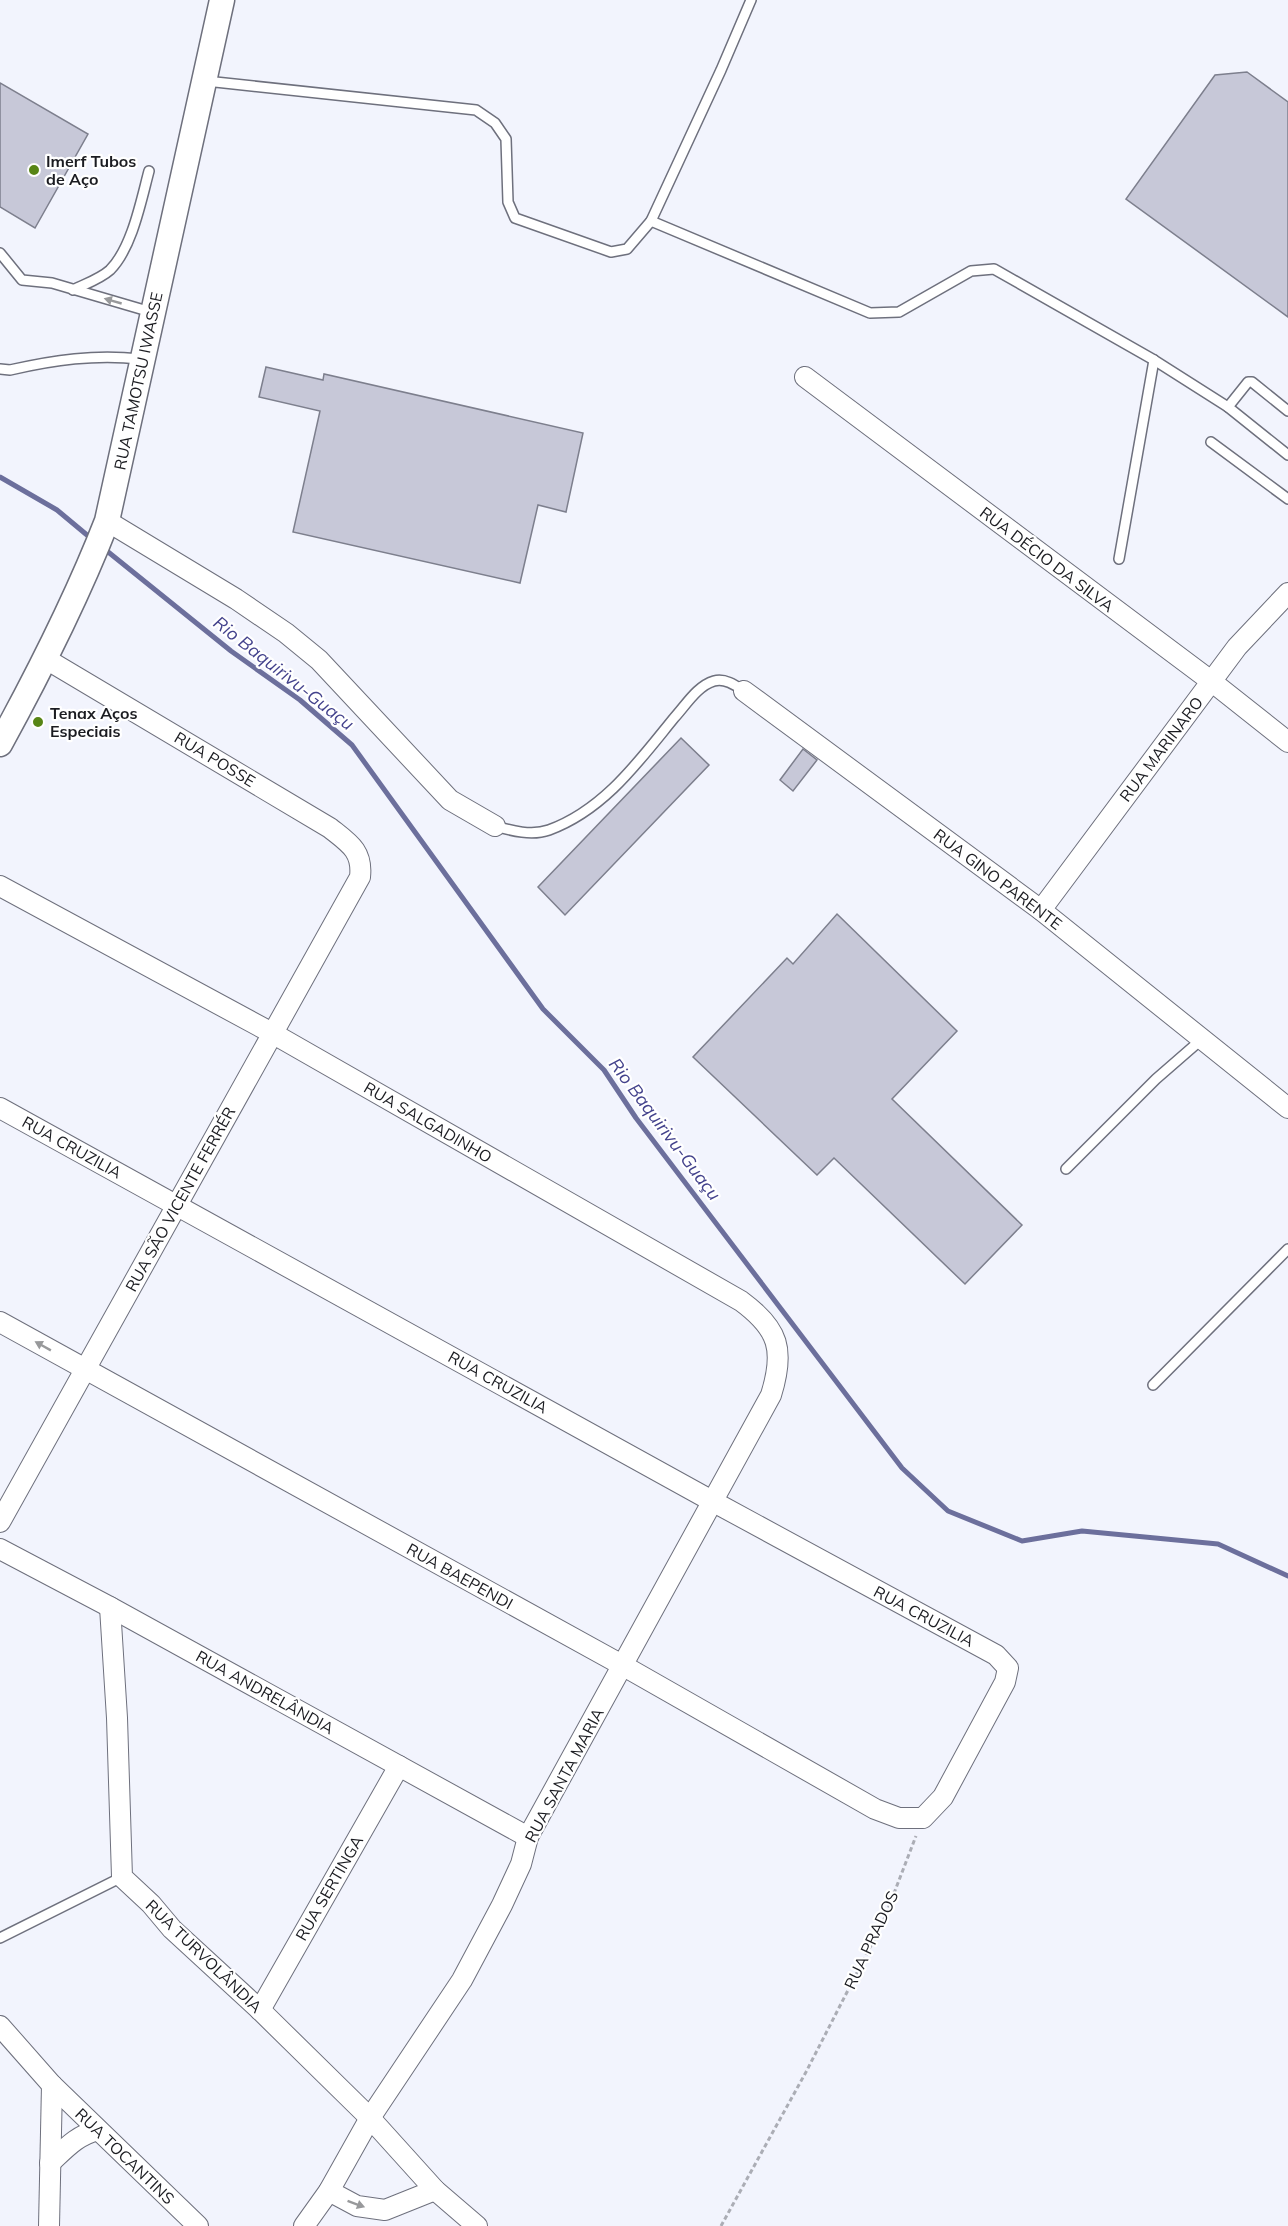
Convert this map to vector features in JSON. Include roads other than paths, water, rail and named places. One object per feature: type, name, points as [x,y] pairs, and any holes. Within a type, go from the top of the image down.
[{"type":"street","name":"RUA TAMOTSU IWASSE","points":[[0,744],[46,659],[106,523],[222,0]]},
{"type":"street","name":"RUA DÉCIO DA SILVA","points":[[805,377],[1211,681],[1288,742]]},
{"type":"street","points":[[106,523],[236,599],[286,633],[320,660],[450,800],[495,826]]},
{"type":"street","name":"RUA MARINARO","points":[[1041,910],[1237,647],[1288,593]]},
{"type":"street","name":"RUA POSSE","points":[[46,659],[330,828],[349,843],[357,853],[362,864],[360,877]]},
{"type":"street","name":"RUA GINO PARENTE","points":[[744,691],[1041,910],[1288,1108]]},
{"type":"street","name":"RUA SÃO VICENTE FERRÉR","points":[[0,1522],[360,877]]},
{"type":"street","name":"RUA SALGADINHO","points":[[0,886],[272,1033],[730,1295],[757,1313],[769,1326],[779,1359],[778,1374],[771,1395],[762,1411]]},
{"type":"street","name":"RUA CRUZILIA","points":[[0,1108],[996,1655],[1008,1668],[1005,1682],[944,1797],[923,1818]]},
{"type":"street","name":"RUA BAEPENDI","points":[[0,1322],[622,1665],[875,1809],[899,1818],[923,1818]]},
{"type":"street","name":"RUA SANTA MARIA","points":[[304,2226],[328,2191],[370,2118],[462,1980],[502,1905],[521,1864],[528,1838],[762,1411]]},
{"type":"street","name":"RUA ANDRELÂNDIA","points":[[0,1550],[110,1607],[528,1838]]},
{"type":"street","points":[[110,1607],[117,1718],[122,1877]]},
{"type":"street","name":"RUA SERTINGA","points":[[260,2010],[399,1766]]},
{"type":"street","name":"RUA TURVOLÂNDIA","points":[[122,1877],[151,1904],[172,1929],[260,2010],[370,2118],[435,2190],[477,2226]]},
{"type":"street","name":"RUA TOCANTINS","points":[[0,2026],[52,2085],[198,2226]]},
{"type":"street","points":[[49,2226],[52,2085]]},
{"type":"street","points":[[50,2163],[73,2141],[98,2130]]},
{"type":"street","points":[[328,2191],[387,2218],[435,2190]]},
{"type":"lane","points":[[204,81],[476,110],[495,123],[506,139],[508,202],[515,218],[611,252],[627,249],[651,221],[751,0]]},
{"type":"lane","points":[[73,290],[104,275],[116,262],[135,223],[149,171]]},
{"type":"lane","points":[[651,221],[870,313],[899,312],[971,270],[994,269],[1154,360],[1228,407],[1288,454]]},
{"type":"lane","points":[[0,253],[22,280],[52,283],[152,313]]},
{"type":"lane","points":[[0,369],[10,370],[71,358],[96,356],[142,359]]},
{"type":"lane","points":[[1119,558],[1154,360]]},
{"type":"lane","points":[[1228,407],[1248,382],[1252,382],[1288,411]]},
{"type":"lane","points":[[1211,442],[1288,499]]},
{"type":"lane","name":"RUA GINO PARENTE","points":[[495,826],[517,832],[548,831],[588,810],[621,782],[696,692],[716,680],[728,681],[744,691]]},
{"type":"lane","points":[[1066,1169],[1156,1079],[1202,1039]]},
{"type":"lane","points":[[1153,1385],[1288,1249]]},
{"type":"lane","points":[[0,1938],[122,1877]]},
{"type":"waterway","name":"Rio Baquirivu-Guaçu","points":[[0,477],[57,510],[93,540]]},
{"type":"waterway","name":"Rio Baquirivu-Guaçu","points":[[102,547],[231,651],[300,700],[352,745],[543,1009],[604,1070],[636,1118],[902,1468],[948,1511],[1022,1541],[1082,1531],[1218,1544],[1288,1576]]},
{"type":"place","name":"Imerf Tubos de Aço","points":[[34,170]]},
{"type":"place","name":"Tenax Aços Especiais","points":[[38,722]]}]
